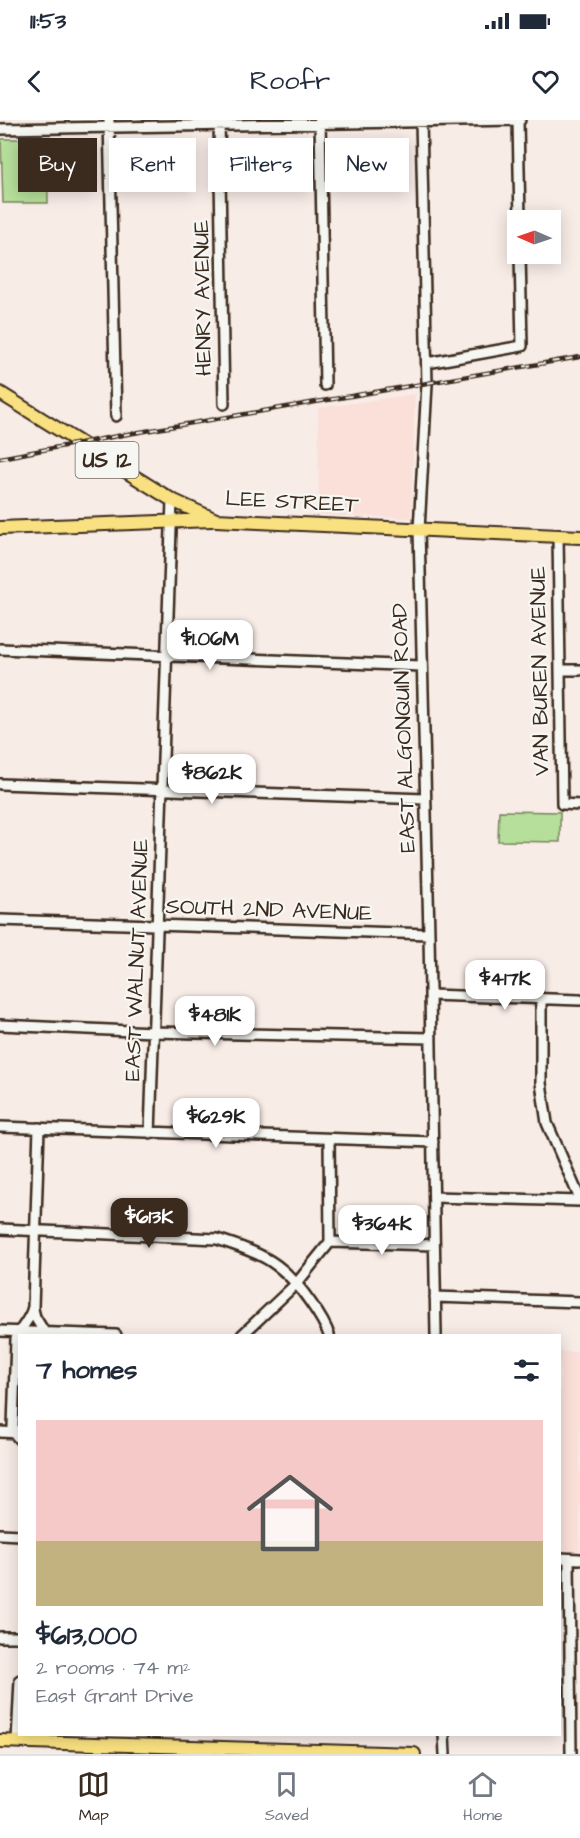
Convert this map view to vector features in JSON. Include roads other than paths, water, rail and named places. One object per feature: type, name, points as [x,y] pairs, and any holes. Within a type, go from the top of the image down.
[{"type":"main road","name":"LEE STREET","points":[[0,393],[172,500],[216,520],[580,537]]},
{"type":"main road","name":"US 12","points":[[0,528],[216,520]]},
{"type":"main road","points":[[0,1741],[414,1754]]},
{"type":"street","points":[[0,129],[109,123],[519,120],[520,210]]},
{"type":"street","name":"EAST ALGONQUIN ROAD","points":[[421,121],[427,363],[419,530],[436,1334]]},
{"type":"street","points":[[320,122],[325,385]]},
{"type":"street","points":[[109,123],[116,416]]},
{"type":"street","name":"HENRY AVENUE","points":[[219,123],[224,404]]},
{"type":"street","points":[[427,363],[522,346],[520,264]]},
{"type":"street","name":"EAST WALNUT AVENUE","points":[[150,1133],[172,500]]},
{"type":"street","name":"VAN BUREN AVENUE","points":[[558,536],[562,804],[580,805]]},
{"type":"street","points":[[0,649],[421,666]]},
{"type":"street","points":[[560,670],[580,670]]},
{"type":"street","points":[[0,784],[425,799]]},
{"type":"street","name":"SOUTH 2ND AVENUE","points":[[0,920],[429,934]]},
{"type":"street","points":[[430,995],[580,1000]]},
{"type":"street","points":[[434,1197],[580,1200],[547,1123],[541,1083],[542,998]]},
{"type":"street","points":[[0,1025],[153,1032],[431,1038]]},
{"type":"street","points":[[0,1127],[433,1142]]},
{"type":"street","points":[[18,1334],[31,1316],[33,1307],[39,1128]]},
{"type":"street","points":[[243,1334],[297,1283],[330,1242],[329,1139]]},
{"type":"street","points":[[0,1229],[217,1239],[251,1250],[276,1264],[297,1283],[317,1311],[328,1334]]},
{"type":"street","points":[[330,1242],[434,1245]]},
{"type":"street","points":[[435,1297],[580,1302]]},
{"type":"street","points":[[33,1307],[35,1317],[46,1334]]},
{"type":"street","points":[[0,1331],[46,1334]]},
{"type":"street","points":[[0,1432],[18,1435],[16,1348],[18,1337]]},
{"type":"street","points":[[0,1534],[18,1535]]},
{"type":"street","points":[[571,1754],[570,1656],[564,1558],[580,1559]]},
{"type":"street","points":[[0,1637],[18,1638]]},
{"type":"street","points":[[570,1656],[580,1657]]},
{"type":"street","points":[[17,1741],[18,1721]]},
{"type":"street","points":[[444,1736],[445,1754]]},
{"type":"railway","points":[[0,458],[580,357]]}]
